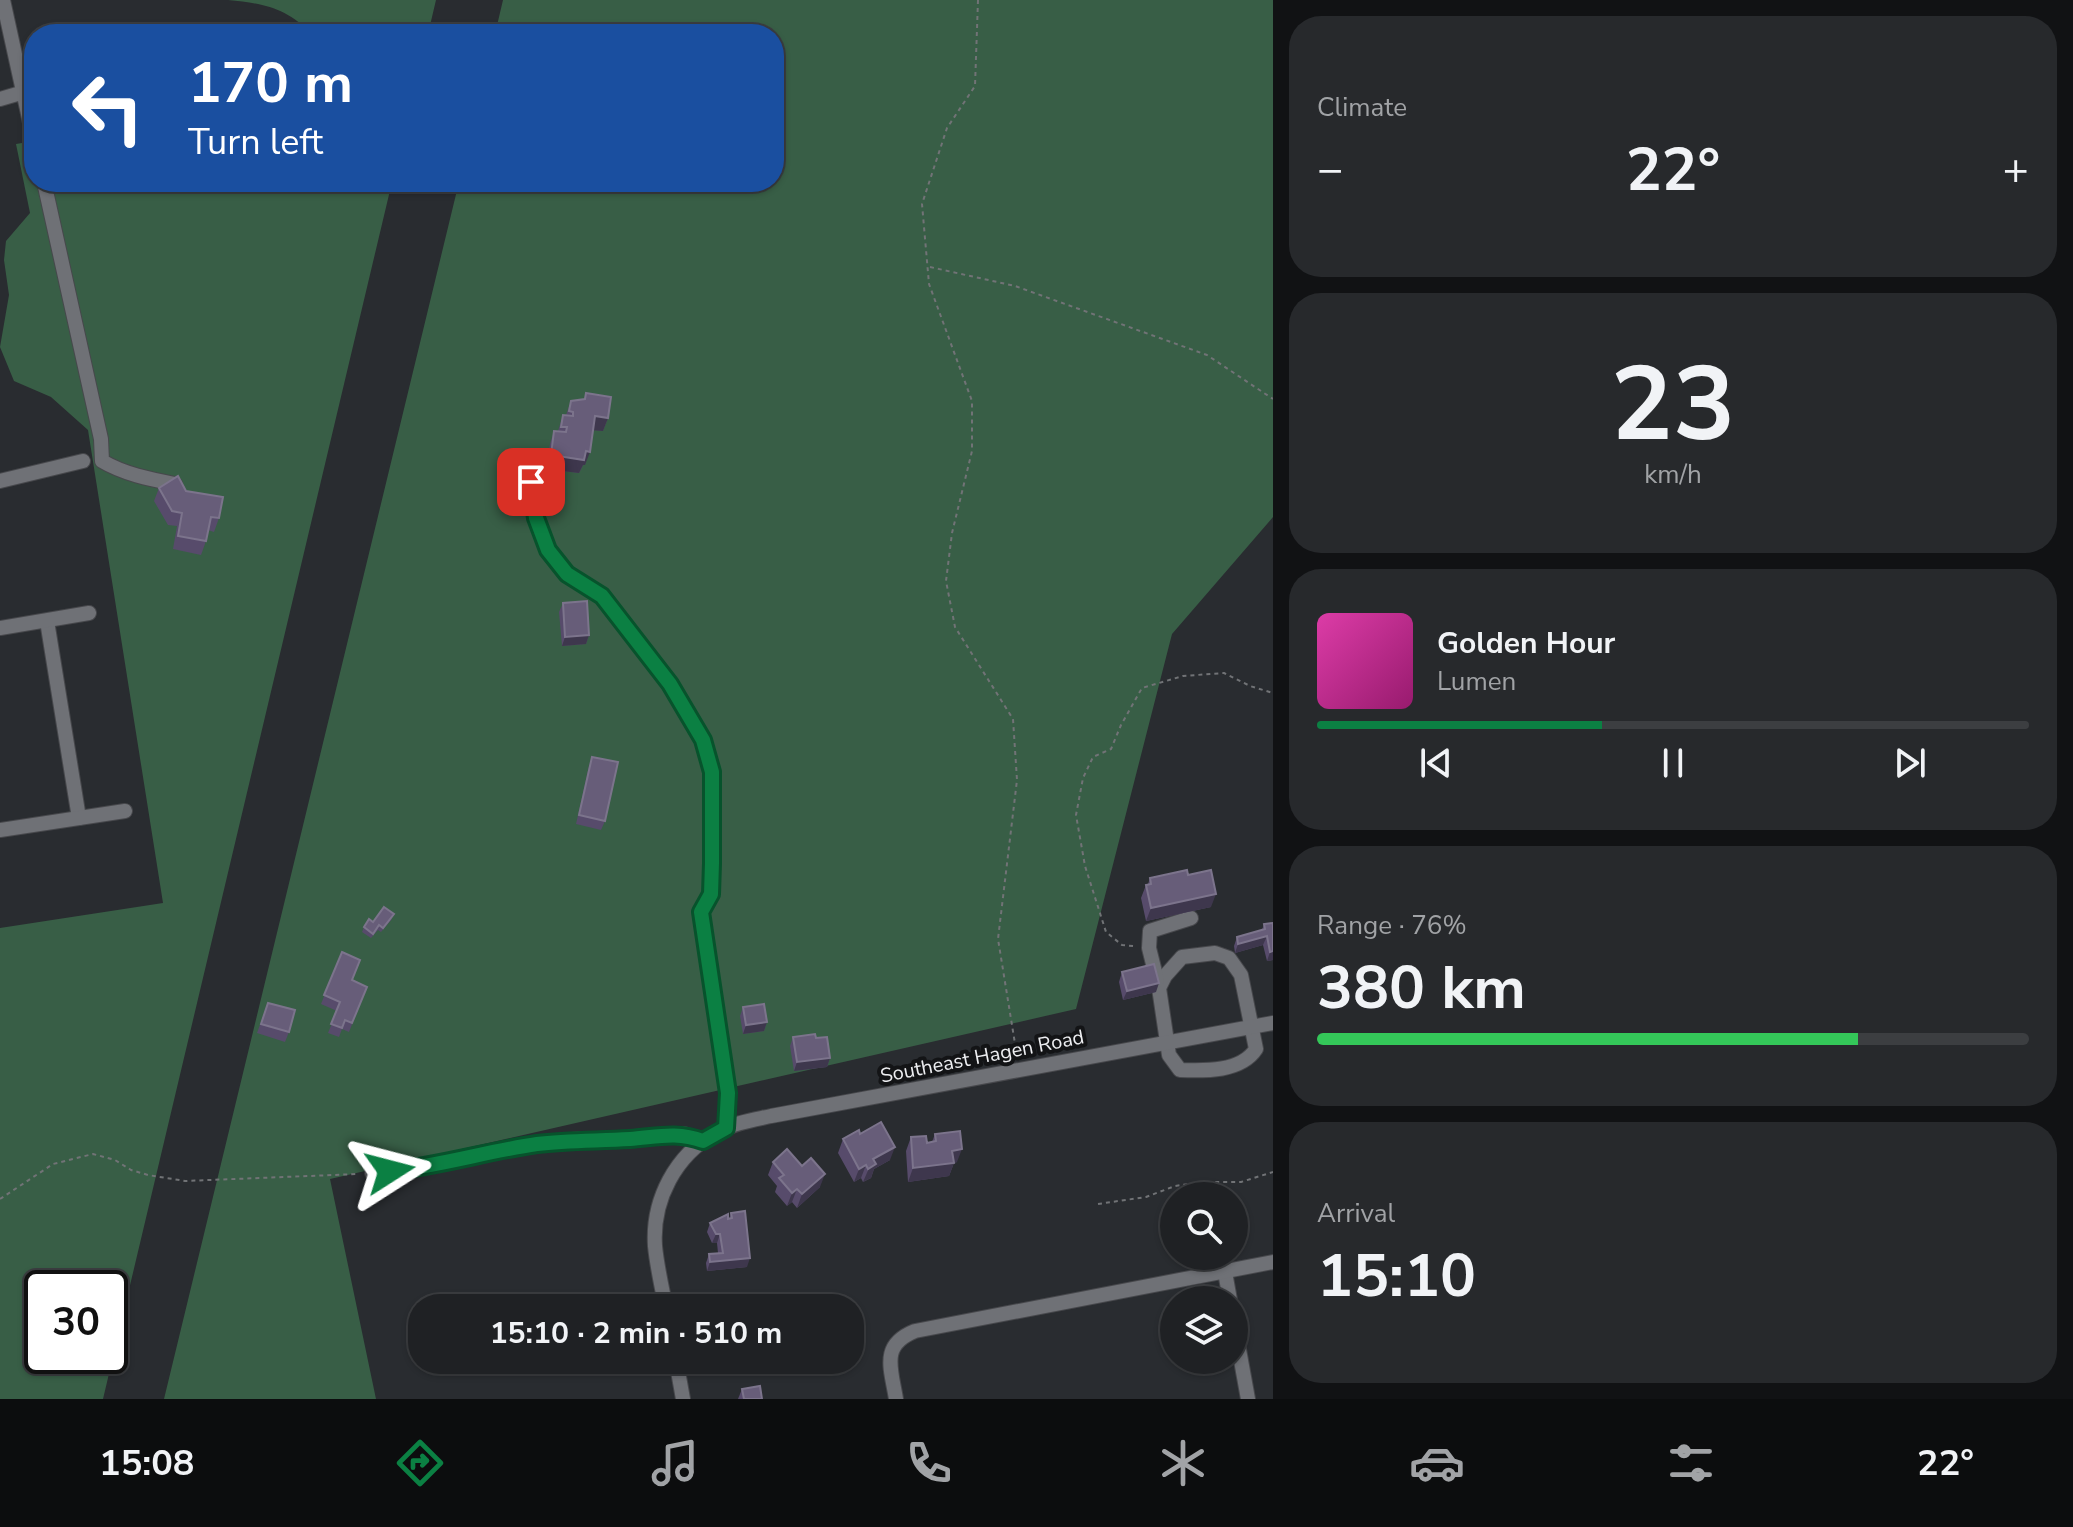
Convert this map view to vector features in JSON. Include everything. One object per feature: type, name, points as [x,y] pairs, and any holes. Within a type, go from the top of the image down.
[{"type":"street","points":[[0,99],[24,92],[3,0]]},
{"type":"street","points":[[46,192],[101,439],[102,461],[144,478],[175,484]]},
{"type":"street","points":[[0,481],[83,461]]},
{"type":"street","points":[[531,482],[536,518],[548,550],[567,574],[602,596],[670,684],[703,740],[712,772],[712,863],[711,894],[701,912],[728,1093],[726,1128]]},
{"type":"street","points":[[0,628],[89,613]]},
{"type":"street","points":[[47,621],[79,818]]},
{"type":"street","points":[[0,830],[125,811]]},
{"type":"street","points":[[1159,988],[1182,957],[1215,953],[1229,958],[1241,975],[1253,1026],[1256,1049],[1249,1059],[1205,1070],[1180,1070],[1173,1063],[1149,948],[1150,931],[1191,918]]},
{"type":"street","name":"Southeast Hagen Road","points":[[664,1294],[655,1245],[657,1214],[667,1183],[678,1165],[703,1141],[726,1128],[771,1116],[1273,1023]]},
{"type":"street","points":[[372,1173],[535,1144],[581,1139],[684,1134],[703,1141]]},
{"type":"street","points":[[896,1399],[890,1358],[894,1344],[915,1331],[1273,1262]]},
{"type":"street","points":[[1225,1272],[1228,1286]]},
{"type":"street","points":[[679,1374],[683,1399]]},
{"type":"street","points":[[1243,1374],[1248,1399]]},
{"type":"path","points":[[978,0],[975,86],[947,128],[922,204],[929,284],[972,401],[972,451],[952,533],[946,581],[955,627],[1013,719],[1017,780],[998,939],[1019,1069]]},
{"type":"path","points":[[927,267],[1015,286],[1207,355],[1273,399]]},
{"type":"path","points":[[1149,948],[1122,945],[1106,932],[1085,866],[1076,815],[1083,778],[1093,757],[1111,749],[1142,688],[1183,676],[1224,673],[1273,693]]},
{"type":"path","points":[[0,1199],[53,1164],[93,1154],[148,1175],[185,1181],[372,1173]]},
{"type":"path","points":[[1241,1182],[1273,1172]]},
{"type":"path","points":[[1098,1204],[1146,1197],[1160,1192]]},
{"type":"green space","points":[[228,0],[436,0],[430,24],[301,24],[274,8]]},
{"type":"green space","points":[[503,0],[1273,0],[1273,517],[1172,634],[1076,1009],[330,1179],[376,1399],[164,1399],[457,192],[784,192],[784,24],[497,24]]},
{"type":"green space","points":[[24,143],[24,183],[16,144]]},
{"type":"green space","points":[[26,192],[390,192],[128,1294],[128,1270],[24,1270],[24,1374],[109,1374],[103,1399],[0,1399],[0,928],[163,903],[88,430],[51,397],[14,381],[0,347],[9,295],[4,260],[6,241],[30,213]]},
{"type":"building","points":[[586,393],[611,397],[608,418],[595,416],[590,452],[586,451],[584,460],[551,455],[554,431],[566,432],[567,427],[561,427],[563,415],[573,416],[573,412],[569,411],[571,401],[585,399]]},
{"type":"building","points":[[178,476],[186,491],[223,497],[219,518],[211,517],[206,541],[178,536],[182,513],[172,511],[159,488]]},
{"type":"building","points":[[587,601],[589,635],[565,637],[563,603]]},
{"type":"building","points":[[592,757],[618,762],[605,821],[579,815]]},
{"type":"building","points":[[1187,870],[1188,875],[1211,870],[1216,894],[1151,908],[1146,885],[1151,884],[1150,878]]},
{"type":"building","points":[[384,907],[394,914],[383,928],[379,925],[373,934],[364,927],[369,919],[373,922]]},
{"type":"building","points":[[1273,923],[1273,951],[1270,952],[1267,936],[1238,944],[1237,937],[1265,929],[1264,924]]},
{"type":"building","points":[[342,952],[360,960],[352,980],[367,987],[352,1023],[345,1020],[342,1028],[331,1024],[340,1002],[324,995]]},
{"type":"building","points":[[1154,964],[1159,983],[1127,991],[1122,972]]},
{"type":"building","points":[[268,1003],[295,1010],[289,1032],[261,1024]]},
{"type":"building","points":[[764,1004],[767,1022],[746,1025],[743,1007]]},
{"type":"building","points":[[815,1034],[816,1038],[827,1037],[830,1058],[797,1062],[793,1037]]},
{"type":"building","points":[[881,1122],[895,1147],[873,1159],[876,1164],[868,1169],[866,1165],[859,1169],[843,1139]]},
{"type":"building","points":[[960,1131],[962,1149],[952,1151],[954,1163],[913,1168],[911,1137],[926,1136],[927,1143],[936,1141],[935,1134]]},
{"type":"building","points":[[787,1149],[802,1166],[811,1158],[825,1174],[802,1194],[797,1189],[792,1193],[779,1178],[784,1175],[773,1162]]},
{"type":"building","points":[[745,1211],[750,1258],[710,1262],[709,1254],[723,1253],[720,1234],[716,1234],[710,1223],[728,1214],[728,1219],[732,1218],[731,1213]]},
{"type":"building","points":[[760,1386],[762,1399],[744,1399],[742,1389]]},
{"type":"route","points":[[390,1171],[535,1144],[581,1139],[684,1134],[703,1141],[726,1128],[728,1093],[701,912],[711,894],[712,863],[712,772],[703,740],[670,684],[602,596],[567,574],[548,550],[536,518],[531,482]]}]
